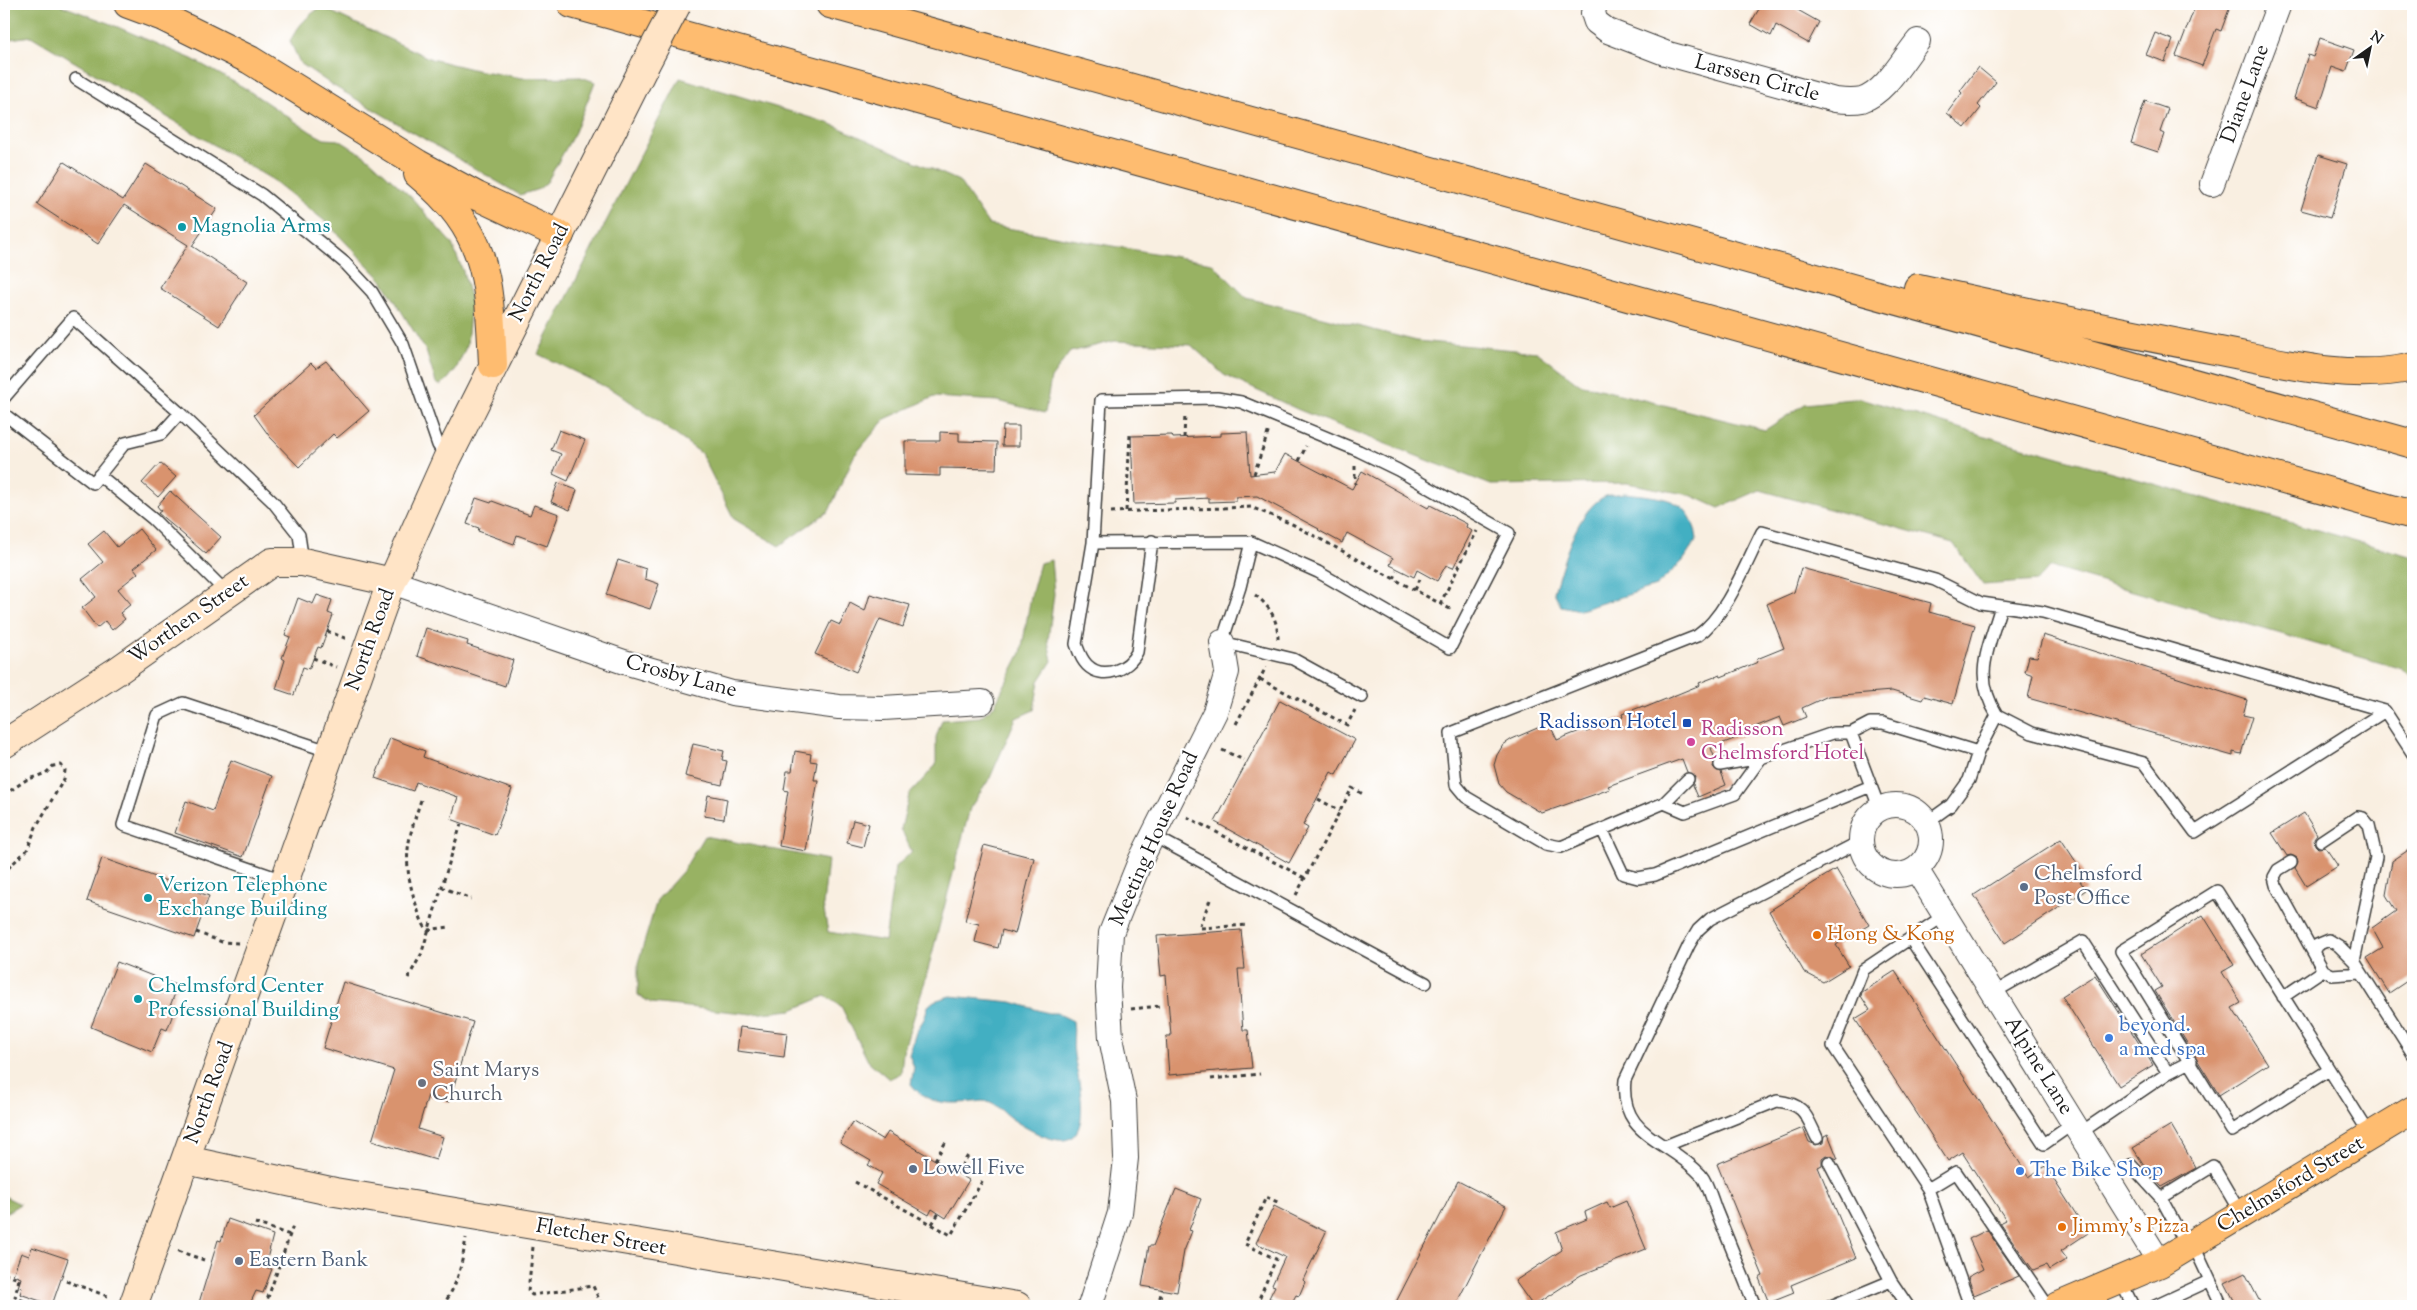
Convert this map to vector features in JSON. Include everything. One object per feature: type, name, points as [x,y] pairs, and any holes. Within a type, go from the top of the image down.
[{"type":"main road","points":[[128,4],[162,17],[250,60],[358,127],[477,196],[560,235]]},
{"type":"main road","points":[[572,4],[2413,515]]},
{"type":"main road","name":"North Road","points":[[133,1306],[392,582],[447,459],[493,365],[677,4]]},
{"type":"main road","points":[[830,4],[2413,444]]},
{"type":"main road","points":[[358,127],[425,180],[460,219],[474,241],[484,264],[488,285],[493,365]]},
{"type":"main road","points":[[1594,215],[1944,294],[2254,357],[2325,370],[2354,372],[2385,371],[2413,367]]},
{"type":"main road","name":"Worthen Street","points":[[4,744],[120,669],[272,562],[303,562],[392,582]]},
{"type":"main road","name":"Chelmsford Street","points":[[2063,1305],[2160,1263],[2242,1216],[2413,1110]]},
{"type":"main road","name":"Fletcher Street","points":[[186,1160],[336,1192],[1017,1306]]},
{"type":"street","name":"Larssen Circle","points":[[1595,4],[1594,17],[1599,26],[1608,31],[1665,53],[1835,100],[1856,101],[1874,93],[1918,41]]},
{"type":"street","name":"Diane Lane","points":[[2212,184],[2279,4]]},
{"type":"street","name":"Crosby Lane","points":[[392,582],[624,662],[732,693],[839,707],[883,708],[982,702]]},
{"type":"street","name":"Meeting House Road","points":[[1090,1306],[1120,1213],[1126,1158],[1124,1101],[1110,1038],[1108,988],[1111,933],[1152,835],[1215,712],[1227,672],[1222,642]]},
{"type":"street","points":[[1889,806],[1910,809],[1926,823],[1930,843],[1928,852],[1916,869],[1896,875],[1875,869],[1862,852],[1861,841],[1866,823],[1880,810],[1889,806]]},
{"type":"street","name":"Alpine Lane","points":[[1916,869],[2160,1263]]},
{"type":"lane","points":[[76,79],[262,195],[345,263],[359,277],[383,307],[403,344],[438,445],[447,459]]},
{"type":"lane","points":[[4,398],[73,318],[180,414],[272,502],[300,535],[303,562]]},
{"type":"lane","points":[[1093,543],[1152,542],[1251,542],[1318,572],[1450,648],[1509,533],[1398,470],[1241,402],[1217,398],[1102,400],[1093,543],[1076,644],[1080,657],[1088,667],[1102,672],[1115,671],[1126,666],[1137,652],[1152,542]]},
{"type":"lane","points":[[4,414],[93,483],[125,443],[161,434],[180,414]]},
{"type":"lane","points":[[99,475],[153,519],[228,594]]},
{"type":"lane","points":[[1688,779],[1664,803],[1561,848],[1546,844],[1466,796],[1456,785],[1451,733],[1697,636],[1711,626],[1724,606],[1762,532],[1935,580],[1981,603],[2043,612],[2385,711],[2413,754]]},
{"type":"lane","points":[[1251,542],[1240,587],[1222,642],[1293,659],[1362,697]]},
{"type":"lane","points":[[2001,606],[1982,676],[1988,702],[1997,715],[2032,733],[2144,763],[2195,832],[2385,711]]},
{"type":"lane","points":[[286,882],[123,825],[157,715],[183,703],[332,752]]},
{"type":"lane","points":[[1926,823],[1951,805],[1969,780],[1978,752],[1997,715]]},
{"type":"lane","points":[[1720,765],[1761,758],[1833,733],[1851,733],[1870,723],[1883,723],[1978,752]]},
{"type":"lane","points":[[1851,733],[1880,810]]},
{"type":"lane","points":[[1664,803],[1685,812],[1734,794],[1761,758]]},
{"type":"lane","points":[[1602,829],[1623,874],[1638,878],[1655,875],[1871,786]]},
{"type":"lane","points":[[2322,841],[2356,817],[2363,818],[2368,825],[2376,857],[2354,961]]},
{"type":"lane","points":[[1152,835],[1426,983]]},
{"type":"lane","points":[[1755,1306],[1702,1176],[1665,1146],[1639,1129],[1628,1116],[1623,1098],[1625,1080],[1689,945],[1698,930],[1710,919],[1861,841]]},
{"type":"lane","points":[[2291,862],[2278,870],[2274,878],[2276,885],[2323,970],[2332,975],[2360,973]]},
{"type":"lane","points":[[2329,1070],[2232,1131],[2122,951],[2217,891],[2371,1136]]},
{"type":"lane","points":[[1945,915],[1863,970],[1833,1046],[1928,1189],[1970,1306]]},
{"type":"lane","points":[[1910,938],[2044,1144],[2077,1128],[2190,1061]]},
{"type":"lane","points":[[2313,952],[2317,945],[2329,940],[2339,946],[2354,961],[2413,1054]]},
{"type":"lane","points":[[1993,993],[2083,941],[2168,1073]]},
{"type":"lane","points":[[2283,997],[2323,970]]},
{"type":"lane","points":[[1665,1146],[1777,1101],[1792,1103],[1804,1110],[1817,1138]]},
{"type":"lane","points":[[1829,1162],[1892,1280],[1908,1306]]},
{"type":"lane","points":[[2108,1179],[2131,1165],[2161,1198],[2190,1246],[2222,1306]]},
{"type":"lane","points":[[2161,1198],[2213,1166],[2242,1216]]},
{"type":"lane","points":[[1928,1189],[1956,1172],[2063,1305]]},
{"type":"lane","points":[[1831,1306],[1892,1280]]},
{"type":"lane","points":[[2120,1280],[2132,1306]]},
{"type":"lane","points":[[2155,1306],[2209,1282]]},
{"type":"path","points":[[1184,438],[1185,398]]},
{"type":"path","points":[[1254,474],[1274,416]]},
{"type":"path","points":[[1126,511],[1130,435]]},
{"type":"path","points":[[1440,604],[1478,528]]},
{"type":"path","points":[[1394,579],[1397,571]]},
{"type":"path","points":[[1415,590],[1421,578]]},
{"type":"path","points":[[327,631],[352,641]]},
{"type":"path","points":[[313,658],[343,670]]},
{"type":"path","points":[[1260,679],[1347,725],[1355,710]]},
{"type":"path","points":[[1222,750],[1244,760]]},
{"type":"path","points":[[4,795],[26,780],[46,772],[53,766],[60,765],[65,770],[64,780],[36,827],[27,850],[4,872]]},
{"type":"path","points":[[1296,895],[1352,788],[1363,794]]},
{"type":"path","points":[[1318,799],[1340,811]]},
{"type":"path","points":[[421,800],[410,833],[406,855],[410,884],[421,922],[427,930]]},
{"type":"path","points":[[1186,816],[1305,878]]},
{"type":"path","points":[[408,978],[422,955],[427,930],[461,824]]},
{"type":"path","points":[[441,887],[471,899]]},
{"type":"path","points":[[1210,900],[1199,928],[1248,925]]},
{"type":"path","points":[[427,930],[450,927]]},
{"type":"path","points":[[196,932],[222,942],[246,944]]},
{"type":"path","points":[[1131,1009],[1160,1006]]},
{"type":"path","points":[[1211,1079],[1260,1074]]},
{"type":"path","points":[[935,1160],[946,1140]]},
{"type":"path","points":[[957,1173],[969,1154]]},
{"type":"path","points":[[855,1182],[951,1235],[984,1178]]},
{"type":"path","points":[[1269,1306],[1258,1302],[1276,1259],[1245,1244],[1266,1197],[1280,1203]]},
{"type":"path","points":[[932,1224],[939,1213]]},
{"type":"path","points":[[255,1223],[290,1235]]},
{"type":"path","points":[[265,1306],[294,1223]]},
{"type":"path","points":[[442,1306],[450,1296],[460,1275],[466,1236]]},
{"type":"path","points":[[534,1247],[528,1291],[532,1295],[593,1286],[602,1306]]},
{"type":"path","points":[[177,1250],[204,1260]]},
{"type":"path","points":[[4,1274],[19,1279],[15,1297],[35,1306]]},
{"type":"path","points":[[66,1281],[133,1306]]},
{"type":"path","points":[[1158,1306],[1162,1289]]},
{"type":"green space","points":[[4,4],[57,4],[106,22],[192,59],[243,87],[311,132],[324,139],[339,140],[368,158],[411,197],[452,244],[463,271],[471,301],[467,345],[456,369],[447,380],[440,385],[436,383],[426,351],[382,280],[326,222],[273,180],[31,36],[4,40]]},
{"type":"green space","points":[[321,7],[431,59],[476,70],[522,78],[581,77],[595,82],[575,132],[547,182],[539,189],[520,195],[332,85],[300,63],[290,41],[303,22]]},
{"type":"green space","points":[[680,78],[831,124],[959,181],[989,225],[1212,263],[1247,298],[1417,341],[1537,352],[1579,384],[1765,430],[1805,404],[1861,398],[2002,441],[2413,557],[2413,678],[2402,669],[2050,567],[2037,581],[1983,585],[1953,543],[1760,490],[1719,508],[1690,495],[1627,483],[1491,485],[1299,410],[1224,375],[1191,345],[1115,341],[1070,352],[1051,378],[1045,413],[998,401],[934,397],[885,419],[854,456],[829,511],[779,546],[734,519],[701,453],[618,393],[538,354]]},
{"type":"green space","points":[[1051,560],[1054,594],[1048,641],[1052,661],[1039,681],[1034,710],[1016,718],[990,778],[970,808],[924,985],[903,1052],[901,1073],[889,1079],[868,1061],[841,1006],[825,996],[792,1010],[752,1014],[651,1003],[638,995],[638,963],[657,900],[683,871],[704,836],[828,860],[823,905],[828,932],[885,941],[895,867],[912,852],[901,829],[909,795],[936,765],[936,737],[942,720],[980,717],[994,706],[1021,653],[1031,596],[1040,563]]},
{"type":"green space","points":[[4,1196],[20,1204],[4,1214]]},
{"type":"water","points":[[1625,493],[1662,498],[1681,506],[1694,525],[1697,539],[1683,561],[1656,586],[1580,610],[1561,606],[1554,592],[1566,553],[1579,524],[1596,502],[1606,496]]},
{"type":"water","points":[[950,996],[1012,1002],[1048,1013],[1057,1013],[1073,1021],[1073,1051],[1079,1079],[1082,1110],[1080,1123],[1075,1134],[1067,1139],[1053,1139],[1022,1125],[991,1103],[984,1101],[939,1102],[917,1091],[911,1084],[914,1067],[909,1055],[916,1032],[924,1019],[928,1006],[934,1001]]},
{"type":"building","points":[[1762,4],[1787,4],[1819,22],[1808,43],[1776,25],[1771,36],[1750,24]]},
{"type":"building","points":[[2196,4],[2231,4],[2221,31],[2216,29],[2202,66],[2176,56]]},
{"type":"building","points":[[2155,33],[2173,40],[2165,62],[2146,55]]},
{"type":"building","points":[[2320,38],[2354,50],[2346,72],[2332,67],[2319,107],[2294,98],[2308,55],[2313,57]]},
{"type":"building","points":[[1978,67],[1996,82],[1978,105],[1981,108],[1965,128],[1947,113],[1962,93],[1960,91]]},
{"type":"building","points":[[2145,101],[2168,109],[2160,132],[2164,134],[2158,152],[2131,143]]},
{"type":"building","points":[[2318,155],[2347,164],[2330,218],[2301,210]]},
{"type":"building","name":"Magnolia Arms","points":[[64,162],[123,200],[146,164],[217,209],[192,246],[247,282],[219,326],[160,288],[188,245],[124,205],[98,244],[37,204]]},
{"type":"building","points":[[326,361],[369,411],[337,438],[333,434],[299,467],[270,437],[254,415],[311,363],[316,368]]},
{"type":"building","points":[[1003,426],[1019,426],[1019,446],[1002,446]]},
{"type":"building","points":[[559,430],[585,440],[568,481],[553,474],[561,454],[551,450]]},
{"type":"building","points":[[940,432],[959,433],[959,441],[997,442],[996,469],[940,468],[940,476],[905,475],[905,441],[940,441]]},
{"type":"building","points":[[1247,432],[1250,475],[1275,472],[1285,454],[1352,489],[1362,471],[1428,508],[1430,505],[1467,524],[1466,527],[1472,531],[1453,568],[1446,565],[1437,581],[1417,570],[1414,577],[1390,565],[1393,558],[1347,533],[1342,543],[1257,496],[1236,497],[1236,501],[1209,502],[1209,498],[1175,500],[1175,503],[1134,504],[1131,436],[1172,435],[1173,438],[1221,436],[1221,433]]},
{"type":"building","points":[[160,463],[176,477],[158,497],[142,483]]},
{"type":"building","points":[[558,483],[577,490],[570,510],[551,502]]},
{"type":"building","points":[[170,491],[221,537],[206,554],[158,513],[161,511],[157,506]]},
{"type":"building","points":[[476,498],[491,503],[492,501],[530,515],[534,505],[559,514],[547,546],[517,535],[514,544],[478,531],[479,528],[467,524]]},
{"type":"building","points":[[139,529],[156,550],[134,568],[138,573],[118,589],[131,604],[120,613],[125,619],[112,630],[105,621],[97,628],[82,608],[96,597],[82,579],[103,562],[88,544],[104,531],[117,547]]},
{"type":"building","points":[[618,560],[646,569],[645,579],[659,584],[650,609],[606,595]]},
{"type":"building","points":[[1801,568],[1931,603],[1929,612],[1975,625],[1953,704],[1924,696],[1922,700],[1892,691],[1828,696],[1802,708],[1806,717],[1784,726],[1780,717],[1742,732],[1744,735],[1711,748],[1715,759],[1713,767],[1721,772],[1726,785],[1698,797],[1693,785],[1695,777],[1687,772],[1682,759],[1608,786],[1610,789],[1542,813],[1506,792],[1499,784],[1494,765],[1503,745],[1512,739],[1549,723],[1557,740],[1585,729],[1586,732],[1623,717],[1622,714],[1643,706],[1644,708],[1700,685],[1699,683],[1720,675],[1721,677],[1758,662],[1757,659],[1784,648],[1767,604],[1794,592]]},
{"type":"building","points":[[870,594],[910,605],[903,627],[880,619],[856,672],[815,654],[831,621],[840,625],[850,603],[865,611]]},
{"type":"building","points":[[317,595],[332,600],[328,613],[333,615],[321,648],[318,647],[309,669],[303,667],[294,695],[276,689],[285,660],[282,658],[290,637],[285,635],[298,598],[313,604]]},
{"type":"building","points":[[426,628],[468,641],[467,645],[513,660],[505,686],[417,656]]},
{"type":"building","points":[[2043,635],[2247,700],[2243,715],[2252,717],[2241,754],[2233,752],[2233,756],[2028,698],[2033,675],[2025,672],[2029,656],[2037,657]]},
{"type":"building","points":[[1280,700],[1355,740],[1336,775],[1331,772],[1303,825],[1308,828],[1289,863],[1215,822]]},
{"type":"building","points":[[390,738],[425,751],[423,757],[512,789],[495,835],[451,819],[458,797],[416,782],[413,791],[375,778]]},
{"type":"building","points":[[693,744],[724,751],[722,760],[727,761],[722,785],[685,776]]},
{"type":"building","points":[[795,751],[811,754],[810,761],[817,762],[814,780],[818,780],[806,851],[779,846],[788,791],[784,790],[787,771],[792,771]]},
{"type":"building","points":[[231,760],[272,776],[243,857],[175,833],[186,801],[213,811]]},
{"type":"building","points":[[708,795],[727,799],[724,819],[704,816]]},
{"type":"building","points":[[2304,813],[2317,834],[2314,838],[2315,845],[2318,848],[2325,847],[2338,866],[2306,886],[2295,868],[2298,862],[2297,858],[2291,855],[2287,856],[2272,833]]},
{"type":"building","points":[[853,820],[869,824],[863,847],[847,843]]},
{"type":"building","points":[[2061,839],[2086,877],[2080,881],[2086,890],[2005,943],[1974,895]]},
{"type":"building","points":[[984,845],[1034,858],[1015,934],[1002,930],[998,948],[975,942],[979,924],[965,921]]},
{"type":"building","points":[[2413,847],[2413,977],[2389,993],[2367,958],[2383,948],[2372,928],[2396,911],[2386,895],[2392,861]]},
{"type":"building","name":"Verizon Telephone Exchange Building","points":[[102,858],[209,896],[194,938],[87,901]]},
{"type":"building","name":"Hong & Kong","points":[[1836,869],[1869,925],[1836,945],[1849,966],[1823,982],[1804,972],[1769,911]]},
{"type":"building","points":[[2203,915],[2234,965],[2222,972],[2241,1003],[2232,1008],[2268,1064],[2219,1095],[2155,991],[2162,987],[2141,954]]},
{"type":"building","points":[[1241,930],[1245,969],[1238,969],[1243,1030],[1248,1030],[1252,1068],[1169,1075],[1166,1036],[1171,1036],[1166,975],[1161,976],[1157,936]]},
{"type":"building","name":"Chelmsford Center Professional Building","points":[[117,962],[178,986],[168,1011],[173,1014],[167,1030],[162,1028],[152,1052],[91,1027]]},
{"type":"building","points":[[1895,971],[2029,1177],[2045,1166],[2088,1233],[2061,1251],[2067,1259],[2049,1270],[2046,1265],[2033,1270],[2000,1223],[2006,1220],[1962,1152],[1948,1161],[1855,1019],[1870,1010],[1861,996],[1862,992]]},
{"type":"building","points":[[2095,975],[2153,1065],[2119,1086],[2062,996]]},
{"type":"building","name":"Saint Marys Church","points":[[343,982],[473,1022],[449,1102],[428,1095],[418,1129],[443,1137],[436,1160],[372,1141],[394,1070],[323,1048]]},
{"type":"building","points":[[740,1027],[787,1033],[784,1057],[737,1051]]},
{"type":"building","name":"Lowell Five","points":[[853,1122],[883,1140],[888,1132],[969,1180],[946,1218],[932,1209],[929,1215],[876,1184],[882,1173],[868,1165],[871,1161],[840,1143]]},
{"type":"building","points":[[2171,1125],[2196,1168],[2162,1187],[2149,1173],[2133,1148]]},
{"type":"building","points":[[1803,1128],[1809,1142],[1816,1145],[1823,1143],[1824,1136],[1828,1134],[1838,1159],[1826,1155],[1822,1158],[1822,1165],[1818,1167],[1856,1258],[1791,1285],[1794,1293],[1769,1303],[1759,1278],[1763,1276],[1717,1164]]},
{"type":"building","points":[[1458,1181],[1506,1206],[1455,1306],[1394,1306]]},
{"type":"building","points":[[1176,1189],[1201,1199],[1189,1230],[1192,1231],[1184,1251],[1177,1292],[1142,1286],[1149,1246],[1153,1246]]},
{"type":"building","points":[[1626,1201],[1646,1249],[1581,1275],[1533,1306],[1515,1281],[1562,1250],[1556,1232],[1587,1219],[1585,1212],[1607,1202],[1610,1208]]},
{"type":"building","points":[[1274,1206],[1326,1232],[1303,1280],[1305,1282],[1299,1296],[1296,1295],[1290,1306],[1269,1298],[1275,1286],[1272,1285],[1285,1257],[1256,1243]]},
{"type":"building","name":"Eastern Bank","points":[[228,1219],[273,1235],[265,1267],[272,1269],[263,1293],[256,1291],[249,1306],[198,1306],[218,1240],[221,1241]]},
{"type":"building","points":[[1987,1230],[2019,1276],[1974,1295],[1968,1277],[1983,1269],[1969,1239]]},
{"type":"building","points":[[32,1247],[68,1259],[52,1305],[20,1294],[22,1288],[18,1287],[21,1278],[13,1275],[21,1253],[29,1256]]},
{"type":"building","points":[[2245,1273],[2262,1306],[2237,1306],[2225,1283]]},
{"type":"place","name":"Magnolia Arms","points":[[182,227]]},
{"type":"place","name":"Radisson Hotel","points":[[1687,723]]},
{"type":"place","name":"Radisson Chelmsford Hotel","points":[[1691,742]]},
{"type":"place","name":"Chelmsford Post Office","points":[[2024,887]]},
{"type":"place","name":"Verizon Telephone Exchange Building","points":[[148,898]]},
{"type":"place","name":"Hong & Kong","points":[[1817,935]]},
{"type":"place","name":"Chelmsford Center Professional Building","points":[[138,999]]},
{"type":"place","name":"beyond. a med spa","points":[[2109,1038]]},
{"type":"place","name":"Saint Marys Church","points":[[422,1083]]},
{"type":"place","name":"Lowell Five","points":[[913,1169]]},
{"type":"place","name":"The Bike Shop","points":[[2020,1171]]},
{"type":"place","name":"Jimmy's Pizza","points":[[2062,1227]]},
{"type":"place","name":"Eastern Bank","points":[[239,1261]]}]
